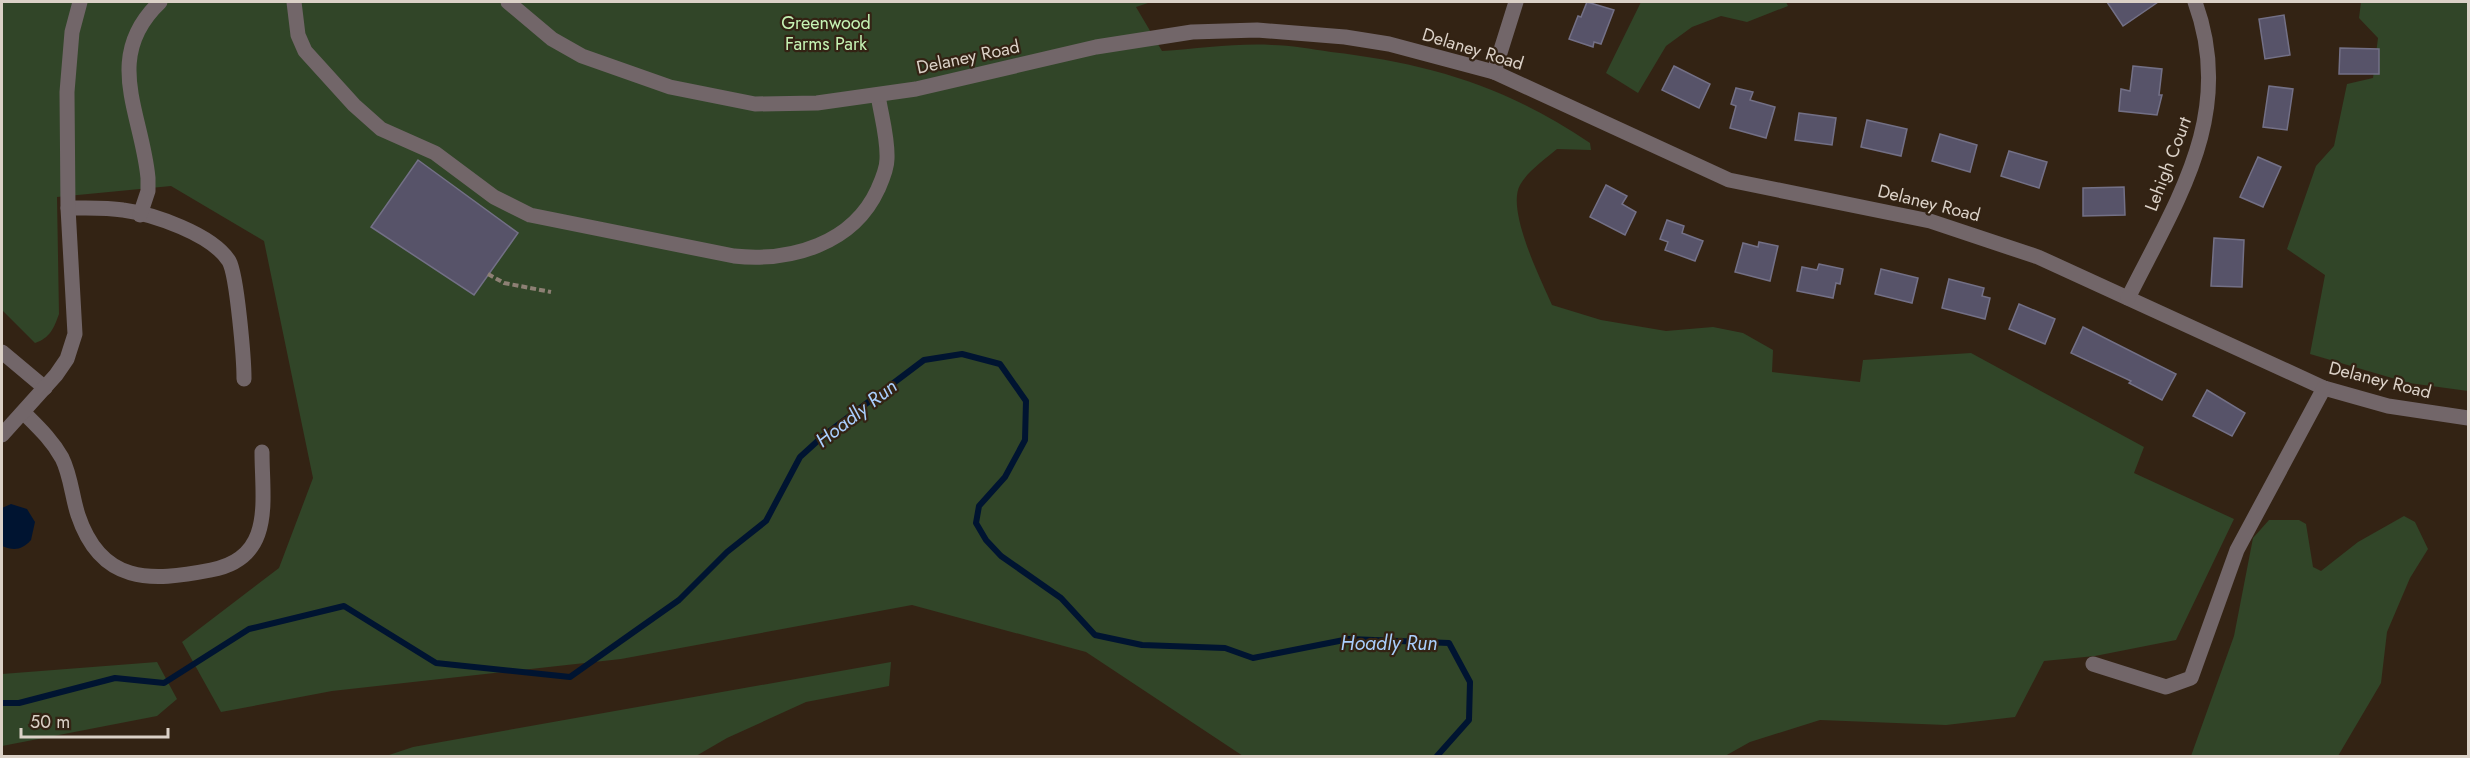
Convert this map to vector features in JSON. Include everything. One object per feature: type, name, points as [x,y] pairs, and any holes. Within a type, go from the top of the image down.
[{"type":"street","points":[[2,435],[24,413],[67,359],[75,334],[68,208],[67,92],[72,32],[80,2]]},
{"type":"street","points":[[140,214],[148,191],[148,178],[132,100],[128,59],[138,31],[160,2]]},
{"type":"street","points":[[294,2],[298,35],[305,51],[354,105],[381,129],[435,153],[494,197],[515,209],[541,218],[734,256],[767,258],[798,253],[819,246],[856,223],[874,198],[887,160],[878,95]]},
{"type":"street","name":"Delaney Road","points":[[508,2],[552,39],[582,56],[670,87],[755,104],[817,103],[916,89],[1096,47],[1192,32],[1257,30],[1345,37],[1389,45],[1494,72],[1729,180],[1930,221],[2038,257],[2324,388],[2388,406],[2469,418]]},
{"type":"street","points":[[1494,72],[1507,38],[1516,2]]},
{"type":"street","name":"Lehigh Court","points":[[2128,298],[2172,212],[2201,141],[2208,111],[2210,56],[2204,26],[2195,2]]},
{"type":"street","points":[[68,208],[124,210],[140,214],[201,237],[216,247],[229,262],[244,353],[244,379]]},
{"type":"street","points":[[2,352],[45,388]]},
{"type":"street","points":[[2093,664],[2166,687],[2190,678],[2237,550],[2324,388]]},
{"type":"street","points":[[24,413],[44,431],[62,459],[77,514],[92,548],[126,573],[143,577],[184,577],[222,568],[247,554],[257,541],[262,523],[262,452]]},
{"type":"path","points":[[488,274],[504,283],[551,292]]},
{"type":"green space","name":"Greenwood Farms Park","points":[[2,2],[1151,2],[1136,7],[1162,51],[1231,45],[1279,45],[1401,63],[1498,92],[1559,123],[1590,143],[1591,150],[1557,149],[1527,175],[1520,185],[1517,196],[1521,227],[1533,263],[1552,305],[1601,320],[1666,331],[1713,327],[1743,333],[1773,350],[1772,372],[1860,382],[1863,360],[1971,353],[2144,447],[2134,473],[2234,519],[2176,640],[2095,656],[2044,661],[2015,717],[1946,725],[1820,720],[1750,742],[1725,756],[1243,756],[1086,652],[912,605],[621,659],[332,691],[221,712],[182,642],[279,568],[313,478],[264,241],[171,186],[57,197],[59,314],[51,332],[35,343],[2,310]]},
{"type":"green space","points":[[1641,2],[1786,2],[1788,6],[1747,22],[1721,16],[1692,27],[1666,46],[1638,93],[1606,73]]},
{"type":"green space","points":[[2361,2],[2468,2],[2468,391],[2409,383],[2310,354],[2325,275],[2287,249],[2316,166],[2334,146],[2347,84],[2373,78],[2378,38],[2359,18]]},
{"type":"green space","points":[[2404,516],[2415,522],[2428,549],[2410,578],[2387,632],[2381,683],[2338,756],[2191,756],[2234,636],[2253,538],[2269,520],[2299,520],[2306,524],[2313,567],[2321,571],[2358,542]]},
{"type":"green space","points":[[157,662],[177,699],[157,716],[2,746],[2,674]]},
{"type":"green space","points":[[891,662],[889,686],[806,702],[727,738],[696,756],[386,756],[413,747]]},
{"type":"water","points":[[11,504],[27,509],[35,522],[31,540],[18,549],[2,546],[2,508]]},
{"type":"building","points":[[1587,2],[1614,10],[1601,44],[1594,42],[1593,47],[1569,39],[1578,16],[1581,17]]},
{"type":"building","points":[[2107,2],[2158,2],[2123,26]]},
{"type":"building","points":[[2284,15],[2290,55],[2265,59],[2259,19]]},
{"type":"building","points":[[2340,48],[2379,49],[2379,74],[2339,74]]},
{"type":"building","points":[[1674,66],[1710,84],[1699,108],[1662,90]]},
{"type":"building","points":[[2133,66],[2162,69],[2159,95],[2162,95],[2157,115],[2119,111],[2121,89],[2130,91]]},
{"type":"building","points":[[2269,86],[2293,89],[2287,130],[2263,127]]},
{"type":"building","points":[[1736,88],[1753,92],[1750,100],[1775,107],[1766,138],[1730,128],[1736,106],[1731,104]]},
{"type":"building","points":[[1799,113],[1836,118],[1832,145],[1795,140]]},
{"type":"building","points":[[1867,120],[1907,129],[1901,156],[1861,147]]},
{"type":"building","points":[[1940,134],[1977,145],[1970,172],[1932,161]]},
{"type":"building","points":[[2009,151],[2047,162],[2039,188],[2001,176]]},
{"type":"building","points":[[2258,157],[2281,167],[2263,207],[2240,197]]},
{"type":"building","points":[[418,160],[518,233],[474,295],[371,227]]},
{"type":"building","points":[[1606,185],[1627,196],[1622,204],[1636,212],[1625,235],[1590,217]]},
{"type":"building","points":[[2124,187],[2125,215],[2083,216],[2083,188]]},
{"type":"building","points":[[1667,220],[1684,226],[1682,233],[1703,241],[1695,261],[1665,250],[1668,242],[1660,239]]},
{"type":"building","points":[[2214,238],[2244,240],[2242,287],[2211,286]]},
{"type":"building","points":[[1759,242],[1778,246],[1770,281],[1735,272],[1743,243],[1758,247]]},
{"type":"building","points":[[1819,264],[1843,269],[1840,284],[1836,283],[1833,298],[1797,291],[1802,267],[1817,270]]},
{"type":"building","points":[[1881,269],[1918,278],[1912,303],[1875,294]]},
{"type":"building","points":[[1949,279],[1984,288],[1982,296],[1990,298],[1985,319],[1942,308]]},
{"type":"building","points":[[2019,304],[2055,319],[2045,344],[2009,329]]},
{"type":"building","points":[[2083,327],[2176,374],[2162,400],[2129,383],[2131,381],[2071,353]]},
{"type":"building","points":[[2207,390],[2245,413],[2232,436],[2193,416]]},
{"type":"waterway","name":"Hoadly Run","points":[[2,703],[19,703],[115,678],[164,683],[249,629],[344,606],[436,663],[570,677],[679,600],[727,552],[766,521],[800,457],[822,437],[924,360],[962,354],[1000,364],[1026,401],[1025,440],[1005,477],[979,506],[976,523],[986,540],[1001,556],[1061,598],[1095,635],[1142,645],[1225,648],[1253,658],[1349,639],[1449,643],[1470,682],[1469,720],[1437,756]]}]
